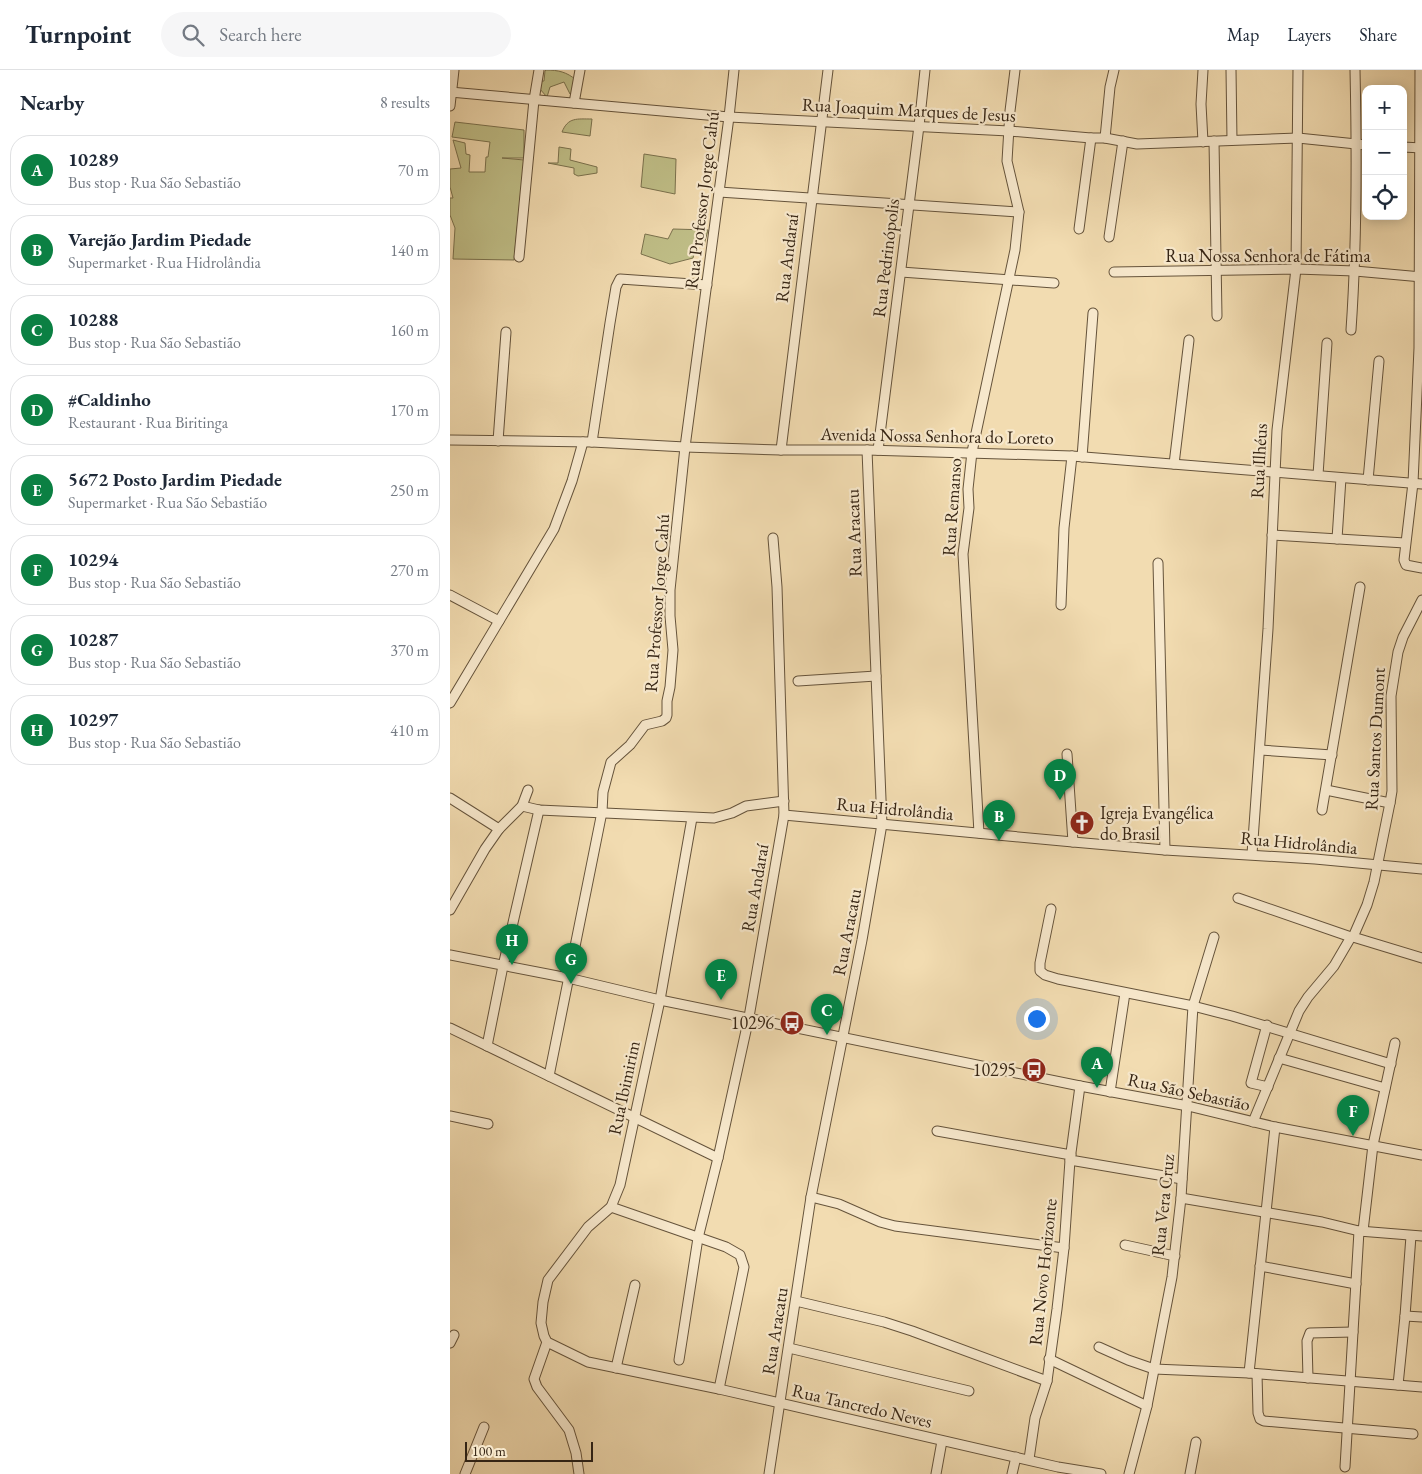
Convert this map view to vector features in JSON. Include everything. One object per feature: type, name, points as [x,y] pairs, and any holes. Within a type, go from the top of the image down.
[{"type":"street","points":[[450,106],[454,70]]},
{"type":"street","points":[[519,257],[534,100],[540,70]]},
{"type":"street","points":[[574,103],[580,70]]},
{"type":"street","name":"Rua Professor Jorge Cahú","points":[[549,1076],[611,762],[630,745],[645,725],[662,721],[667,715],[673,650],[670,590],[685,447],[734,70]]},
{"type":"street","name":"Rua Andaraí","points":[[781,450],[828,70]]},
{"type":"street","name":"Rua Pedrinópolis","points":[[878,450],[925,70]]},
{"type":"street","name":"Rua Remanso","points":[[980,833],[963,554],[969,508],[968,489],[972,452],[1015,250],[1019,212],[1007,161],[1015,70]]},
{"type":"street","points":[[1105,138],[1110,87],[1114,70]]},
{"type":"street","points":[[1203,70],[1201,104],[1203,142]]},
{"type":"street","points":[[1231,70],[1232,140]]},
{"type":"street","name":"Rua Ilhéus","points":[[1252,854],[1260,750],[1277,430],[1296,269],[1298,70]]},
{"type":"street","points":[[1351,330],[1361,144],[1355,70]]},
{"type":"street","points":[[1420,70],[1418,484],[1405,543],[1404,560],[1406,565],[1422,568]]},
{"type":"street","name":"Rua Joaquim Marques de Jesus","points":[[451,92],[729,117],[1009,131],[1105,138],[1152,144],[1298,138],[1361,144]]},
{"type":"street","points":[[1079,229],[1091,138]]},
{"type":"street","points":[[1109,237],[1123,141]]},
{"type":"street","points":[[1214,141],[1217,316]]},
{"type":"street","points":[[1407,147],[1421,148]]},
{"type":"street","points":[[719,192],[1019,212]]},
{"type":"street","name":"Rua Nossa Senhora de Fátima","points":[[1114,272],[1296,269],[1355,271],[1420,277]]},
{"type":"street","points":[[901,272],[1054,283]]},
{"type":"street","points":[[450,703],[554,528],[587,442],[616,287],[620,279],[707,285]]},
{"type":"street","points":[[1082,457],[1093,313]]},
{"type":"street","points":[[498,441],[506,332]]},
{"type":"street","points":[[1174,464],[1189,340]]},
{"type":"street","points":[[1318,476],[1327,343]]},
{"type":"street","points":[[1368,480],[1378,361]]},
{"type":"street","name":"Avenida Nossa Senhora do Loreto","points":[[450,440],[587,442],[781,450],[878,450],[1072,456],[1418,484]]},
{"type":"street","name":"Rua Aracatu","points":[[769,1474],[811,1198],[862,940],[882,824],[867,450]]},
{"type":"street","points":[[1061,606],[1064,528],[1072,456]]},
{"type":"street","points":[[1337,538],[1342,478]]},
{"type":"street","points":[[1272,536],[1405,543]]},
{"type":"street","name":"Rua Andaraí","points":[[678,1360],[698,1238],[718,1158],[748,1017],[784,816],[777,587],[773,538]]},
{"type":"street","points":[[1158,563],[1165,850]]},
{"type":"street","points":[[1322,810],[1360,587]]},
{"type":"street","points":[[450,595],[499,621]]},
{"type":"street","name":"Rua Santos Dumont","points":[[1254,1122],[1298,1011],[1334,966],[1352,937],[1367,905],[1378,866],[1392,790],[1391,696],[1394,669],[1403,637],[1422,600]]},
{"type":"street","points":[[798,681],[876,676]]},
{"type":"street","points":[[1260,750],[1332,755]]},
{"type":"street","points":[[1067,754],[1073,842]]},
{"type":"street","points":[[450,910],[485,849],[499,829],[522,806],[528,790]]},
{"type":"street","points":[[1326,790],[1390,804]]},
{"type":"street","points":[[450,798],[499,829]]},
{"type":"street","points":[[522,806],[539,810],[714,818],[732,813],[746,806],[784,801]]},
{"type":"street","points":[[487,1046],[503,966],[539,810]]},
{"type":"street","name":"Rua Hidrolândia","points":[[784,816],[1165,850],[1252,854],[1422,869]]},
{"type":"street","name":"Rua Ibimirim","points":[[579,1474],[576,1453],[569,1430],[537,1387],[534,1379],[547,1342],[541,1323],[544,1295],[548,1280],[588,1227],[611,1206],[620,1185],[660,1000],[692,818]]},
{"type":"street","points":[[1238,898],[1352,937],[1422,958]]},
{"type":"street","points":[[1051,909],[1040,963],[1040,971],[1044,975],[1193,1006],[1267,1025],[1289,1034],[1391,1064]]},
{"type":"street","name":"Rua Vera Cruz","points":[[1129,1474],[1147,1406],[1163,1329],[1175,1256],[1188,1106],[1193,1006],[1214,937]]},
{"type":"street","name":"Rua São Sebastião","points":[[450,955],[568,978],[660,1000],[1080,1086],[1188,1106],[1275,1127],[1422,1155]]},
{"type":"street","points":[[1110,1092],[1124,993]]},
{"type":"street","points":[[1267,1025],[1251,1083],[1268,1087]]},
{"type":"street","points":[[450,1028],[718,1158]]},
{"type":"street","points":[[1345,1467],[1361,1231],[1373,1145],[1395,1043]]},
{"type":"street","points":[[1280,1058],[1385,1088]]},
{"type":"street","name":"Rua Novo Horizonte","points":[[1029,1459],[1035,1418],[1046,1381],[1064,1248],[1071,1158],[1080,1086]]},
{"type":"street","points":[[450,1116],[488,1124]]},
{"type":"street","points":[[1275,1127],[1260,1266],[1253,1373],[1260,1419],[1347,1430],[1413,1434]]},
{"type":"street","points":[[937,1131],[1182,1179]]},
{"type":"street","points":[[811,1198],[839,1204],[874,1220],[895,1226],[1064,1248]]},
{"type":"street","points":[[1181,1198],[1266,1214],[1322,1222],[1361,1231],[1422,1236]]},
{"type":"street","points":[[611,1206],[735,1251],[740,1255],[744,1267],[719,1389]]},
{"type":"street","points":[[1398,1385],[1406,1316],[1411,1236]]},
{"type":"street","points":[[1125,1245],[1175,1256]]},
{"type":"street","points":[[1260,1266],[1356,1284]]},
{"type":"street","points":[[616,1368],[635,1285]]},
{"type":"street","points":[[796,1301],[903,1328],[1046,1381]]},
{"type":"street","points":[[1406,1316],[1422,1317]]},
{"type":"street","points":[[1308,1378],[1307,1341],[1310,1333],[1313,1331],[1353,1332]]},
{"type":"street","points":[[450,1344],[454,1334]]},
{"type":"street","name":"Rua Tancredo Neves","points":[[547,1342],[588,1362],[719,1389],[1058,1467],[1101,1474]]},
{"type":"street","points":[[1099,1347],[1154,1369],[1253,1373],[1422,1387]]},
{"type":"street","points":[[789,1348],[969,1391]]},
{"type":"street","points":[[1049,1359],[1147,1406]]},
{"type":"street","points":[[465,1474],[484,1427]]},
{"type":"street","points":[[936,1474],[942,1441]]},
{"type":"street","points":[[1190,1474],[1196,1442]]},
{"type":"street","points":[[1012,1474],[1016,1456]]},
{"type":"shaded area","points":[[546,70],[562,72],[573,77],[576,80],[573,91],[570,94],[564,82],[550,87],[547,97],[539,88],[542,81],[544,81]]},
{"type":"shaded area","points":[[592,119],[590,136],[562,132],[570,121]]},
{"type":"shaded area","points":[[455,122],[524,130],[524,158],[502,158],[524,160],[514,260],[453,259],[455,228],[450,215],[450,198],[453,198],[450,187],[450,169],[461,168],[453,140],[465,143],[466,154],[470,155],[469,172],[485,172],[490,142],[452,137]]},
{"type":"shaded area","points":[[559,147],[571,149],[570,160],[597,167],[597,173],[578,176],[574,174],[574,168],[548,163],[558,163]]},
{"type":"shaded area","points":[[644,154],[676,159],[675,194],[641,187]]},
{"type":"shaded area","points":[[673,229],[708,230],[704,245],[696,246],[693,258],[670,264],[641,254],[645,234],[668,239]]},
{"type":"place","name":"#Caldinho","points":[[1060,800]]},
{"type":"place","name":"Igreja Evangélica do Brasil","points":[[1082,823]]},
{"type":"place","name":"Varejão Jardim Piedade","points":[[999,841]]},
{"type":"place","name":"10297","points":[[512,965]]},
{"type":"place","name":"10287","points":[[571,984]]},
{"type":"place","name":"5672 Posto Jardim Piedade","points":[[721,1000]]},
{"type":"place","name":"10296","points":[[792,1023]]},
{"type":"place","name":"10288","points":[[827,1035]]},
{"type":"place","name":"10295","points":[[1034,1070]]},
{"type":"place","name":"10289","points":[[1097,1088]]},
{"type":"place","name":"10294","points":[[1353,1136]]}]
